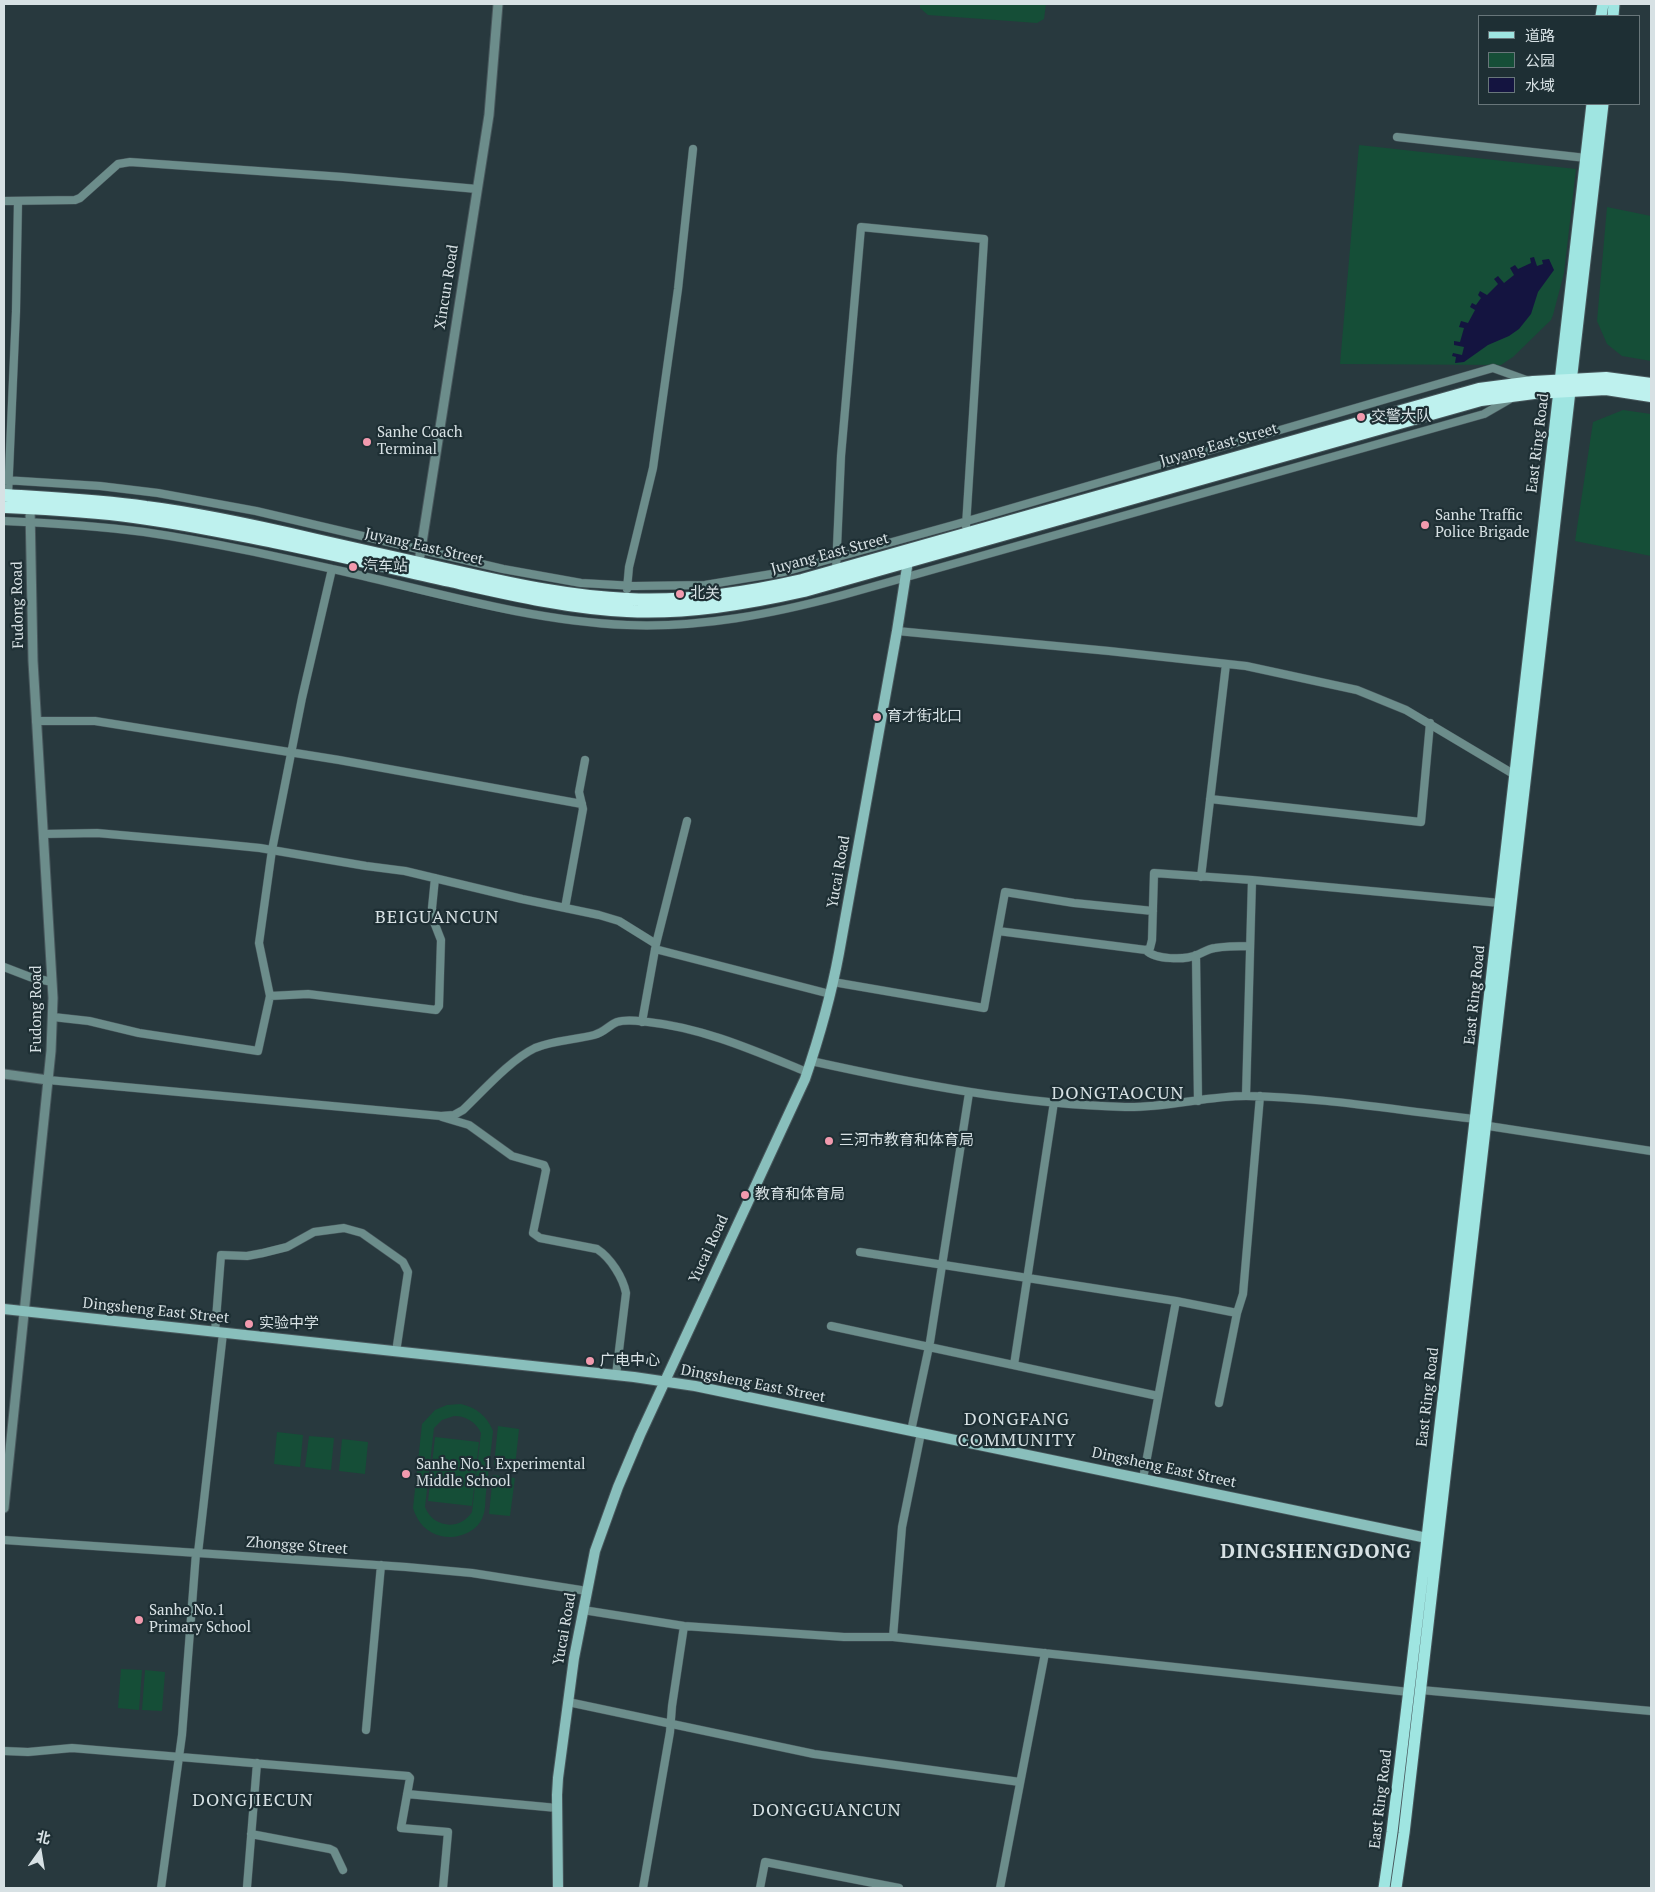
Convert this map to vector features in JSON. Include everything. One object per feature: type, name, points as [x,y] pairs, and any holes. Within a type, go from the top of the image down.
[{"type":"highway","name":"Juyang East Street","points":[[5,499],[30,508],[163,521],[274,542],[419,562],[558,604],[626,611],[656,611],[720,606],[774,598],[1481,400],[1613,378],[1651,384]]},
{"type":"highway","name":"Juyang East Street","points":[[5,499],[108,503],[165,510],[276,531],[538,589],[627,599],[664,600],[741,592],[772,586],[836,564],[966,527],[1493,386],[1533,382],[1651,396]]},
{"type":"main road","name":"East Ring Road","points":[[1396,1888],[1398,1833],[1565,386],[1592,105]]},
{"type":"main road","name":"East Ring Road","points":[[1415,1692],[1427,1538],[1479,1123],[1500,903],[1515,775],[1603,105]]},
{"type":"main road","name":"Yucai Road","points":[[558,1888],[558,1778],[574,1658],[595,1550],[618,1486],[811,1061],[833,982],[858,857],[908,561]]},
{"type":"main road","name":"Dingsheng East Street","points":[[4,1310],[616,1375],[695,1386],[1427,1538]]},
{"type":"main road","name":"East Ring Road","points":[[1385,1888],[1398,1833]]},
{"type":"street","name":"Xincun Road","points":[[419,562],[489,115],[498,4]]},
{"type":"street","points":[[1397,137],[1586,158]]},
{"type":"street","points":[[627,599],[629,568],[653,468],[678,289],[693,149]]},
{"type":"street","points":[[4,201],[69,201],[80,198],[118,164],[130,162],[334,176],[477,189]]},
{"type":"street","points":[[5,499],[16,311],[18,201]]},
{"type":"street","points":[[6,480],[100,486],[158,493],[256,511],[419,562],[503,569],[581,583],[628,586],[719,583],[836,564],[841,456],[861,227],[984,240],[966,527],[1493,368],[1533,382]]},
{"type":"street","points":[[4,521],[115,529],[161,535],[332,569],[548,616],[626,625],[656,625],[722,620],[769,613],[808,604],[1484,414],[1515,395]]},
{"type":"street","name":"Fudong Road","points":[[4,1508],[53,1017],[36,721],[30,508]]},
{"type":"street","points":[[53,1017],[89,1021],[140,1033],[258,1051],[270,996],[259,943],[272,850],[291,752],[332,569]]},
{"type":"street","points":[[897,631],[1246,666],[1357,690],[1383,699],[1430,723],[1515,775]]},
{"type":"street","points":[[1201,876],[1226,664]]},
{"type":"street","points":[[36,721],[95,721],[291,752],[582,804]]},
{"type":"street","points":[[1210,799],[1421,822],[1430,723]]},
{"type":"street","points":[[565,908],[583,810],[579,792],[586,760]]},
{"type":"street","points":[[642,1022],[655,946],[687,821]]},
{"type":"street","points":[[42,834],[97,833],[210,843],[272,850],[405,871],[619,921],[655,946],[830,994]]},
{"type":"street","points":[[1146,950],[1150,948],[1152,940],[1154,873],[1500,903]]},
{"type":"street","points":[[270,996],[308,994],[436,1010],[440,1006],[441,940],[433,914],[435,878]]},
{"type":"street","points":[[1246,1096],[1252,880]]},
{"type":"street","points":[[833,982],[984,1008],[1005,892],[1074,903],[1153,911]]},
{"type":"street","points":[[998,931],[1146,950],[1152,956],[1164,958],[1196,956],[1216,947],[1250,946]]},
{"type":"street","points":[[1196,956],[1198,1101]]},
{"type":"street","points":[[4,967],[30,977],[52,982]]},
{"type":"street","points":[[4,1074],[48,1080],[441,1116],[454,1115],[463,1110],[520,1057],[536,1048],[554,1042],[595,1035],[606,1031],[618,1022],[672,1025],[701,1032],[807,1072]]},
{"type":"street","points":[[811,1061],[969,1093],[1127,1107],[1198,1101],[1229,1096],[1260,1096],[1324,1101],[1479,1123],[1651,1151]]},
{"type":"street","points":[[892,1637],[902,1527],[969,1093]]},
{"type":"street","points":[[1219,1404],[1237,1313],[1243,1294],[1260,1096]]},
{"type":"street","points":[[1014,1365],[1054,1102]]},
{"type":"street","points":[[441,1116],[450,1121],[469,1125],[512,1156],[544,1165],[546,1170],[533,1234],[540,1238],[597,1249],[602,1252],[622,1280],[626,1293],[616,1375]]},
{"type":"street","points":[[161,1888],[179,1757],[219,1333],[221,1255],[247,1256],[264,1253],[287,1246],[314,1232],[344,1228],[362,1233],[403,1262],[408,1272],[396,1352]]},
{"type":"street","points":[[860,1252],[1176,1301],[1237,1313]]},
{"type":"street","points":[[1143,1479],[1176,1301]]},
{"type":"street","points":[[831,1326],[1158,1396]]},
{"type":"street","name":"Zhongge Street","points":[[4,1540],[381,1565],[472,1573],[587,1591]]},
{"type":"street","points":[[366,1730],[381,1565]]},
{"type":"street","points":[[583,1610],[684,1626],[844,1637],[892,1637],[1415,1692],[1651,1711]]},
{"type":"street","points":[[643,1888],[684,1626]]},
{"type":"street","points":[[1000,1888],[1045,1654]]},
{"type":"street","points":[[568,1702],[814,1754],[1020,1782]]},
{"type":"street","points":[[4,1750],[28,1752],[72,1748],[408,1776],[410,1778],[401,1828],[448,1832],[443,1888]]},
{"type":"street","points":[[248,1887],[257,1763]]},
{"type":"street","points":[[407,1794],[557,1808]]},
{"type":"street","points":[[251,1834],[330,1849],[334,1851],[343,1870]]},
{"type":"street","points":[[760,1888],[765,1862],[882,1887],[899,1888]]},
{"type":"green space","points":[[920,4],[1046,4],[1044,19],[1037,23],[928,15],[920,8]]},
{"type":"green space","points":[[1359,145],[1576,169],[1564,273],[1553,315],[1551,320],[1513,357],[1501,365],[1340,364]]},
{"type":"green space","points":[[1607,207],[1651,216],[1651,361],[1622,356],[1607,344],[1597,321]]},
{"type":"green space","points":[[1623,410],[1651,414],[1651,556],[1575,541],[1593,422]]},
{"type":"green space","points":[[461,1404],[477,1410],[488,1421],[493,1431],[483,1516],[472,1530],[454,1537],[436,1535],[427,1530],[417,1518],[413,1508],[422,1424],[435,1410],[447,1405]],"holes":[[[458,1416],[466,1418],[473,1423],[481,1433],[472,1512],[461,1522],[447,1525],[434,1519],[425,1507],[434,1428],[442,1420]]]},
{"type":"green space","points":[[498,1426],[519,1429],[515,1467],[494,1465]]},
{"type":"green space","points":[[277,1432],[303,1435],[300,1467],[274,1464]]},
{"type":"green space","points":[[309,1436],[334,1438],[331,1470],[305,1467]]},
{"type":"green space","points":[[435,1437],[479,1442],[472,1506],[428,1501]]},
{"type":"green space","points":[[342,1439],[368,1442],[365,1474],[339,1471]]},
{"type":"green space","points":[[493,1475],[515,1478],[510,1516],[489,1514]]},
{"type":"green space","points":[[121,1669],[142,1670],[139,1710],[118,1708]]},
{"type":"green space","points":[[145,1670],[165,1672],[162,1711],[142,1710]]},
{"type":"water","points":[[1534,257],[1537,266],[1543,264],[1542,260],[1549,259],[1554,270],[1538,292],[1531,314],[1519,329],[1509,336],[1488,345],[1464,362],[1455,363],[1456,357],[1452,356],[1453,353],[1462,355],[1464,347],[1454,345],[1454,341],[1460,342],[1464,328],[1459,327],[1461,321],[1468,323],[1475,310],[1470,307],[1472,303],[1476,305],[1481,298],[1478,295],[1480,291],[1487,295],[1498,284],[1494,279],[1498,276],[1504,283],[1514,275],[1510,268],[1515,265],[1518,269],[1531,263],[1530,258]]},
{"type":"place","name":"交警大队","points":[[1361,417]]},
{"type":"place","name":"Sanhe Coach Terminal","points":[[367,442]]},
{"type":"place","name":"Sanhe Traffic Police Brigade","points":[[1425,525]]},
{"type":"place","name":"汽车站","points":[[353,567]]},
{"type":"place","name":"北关","points":[[680,594]]},
{"type":"place","name":"育才街北口","points":[[877,717]]},
{"type":"place","name":"三河市教育和体育局","points":[[829,1141]]},
{"type":"place","name":"教育和体育局","points":[[745,1195]]},
{"type":"place","name":"实验中学","points":[[249,1324]]},
{"type":"place","name":"广电中心","points":[[590,1361]]},
{"type":"place","name":"Sanhe No.1 Experimental Middle School","points":[[406,1474]]},
{"type":"place","name":"Sanhe No.1 Primary School","points":[[139,1620]]},
{"type":"district","name":"BEIGUANCUN","points":[[437,918]]},
{"type":"district","name":"DONGTAOCUN","points":[[1118,1094]]},
{"type":"district","name":"DONGFANG COMMUNITY","points":[[1017,1430]]},
{"type":"district","name":"DINGSHENGDONG","points":[[1316,1552]]},
{"type":"district","name":"DONGJIECUN","points":[[253,1801]]},
{"type":"district","name":"DONGGUANCUN","points":[[827,1811]]}]
